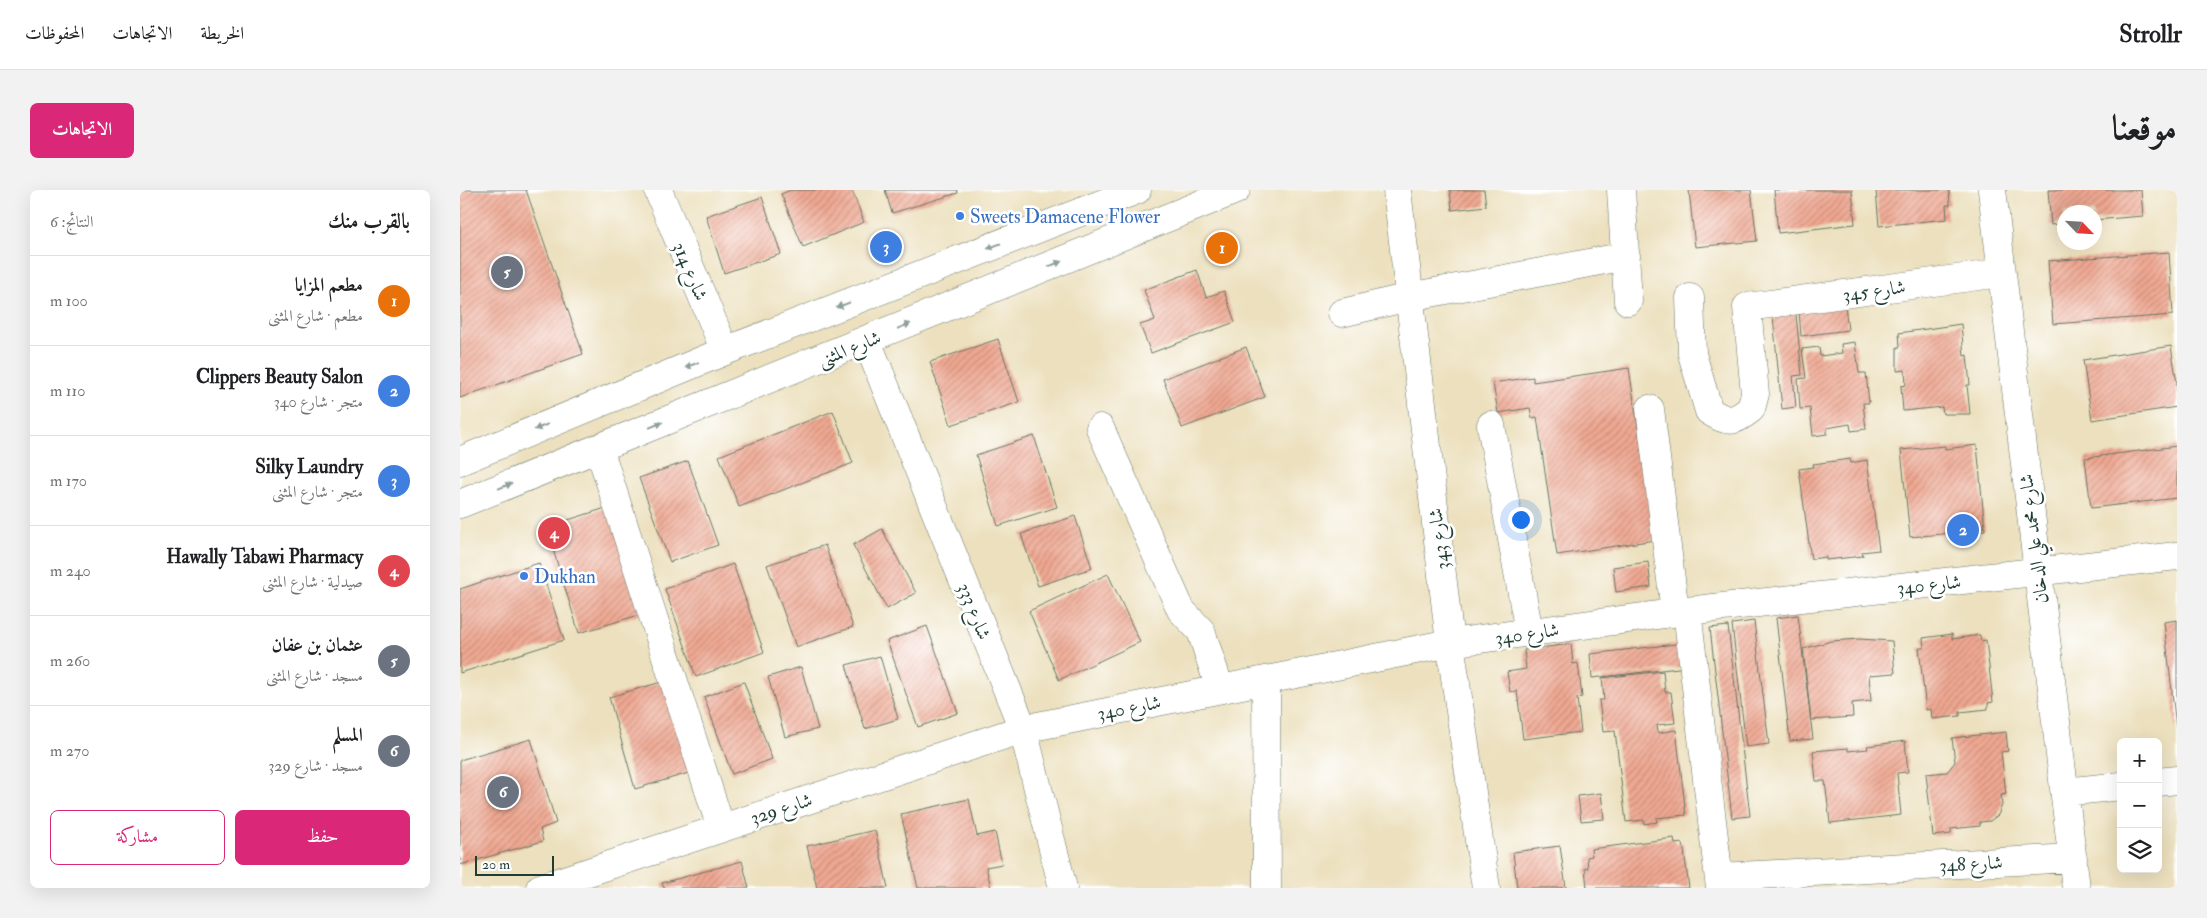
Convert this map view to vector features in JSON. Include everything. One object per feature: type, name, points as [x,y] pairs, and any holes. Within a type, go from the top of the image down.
[{"type":"street","name":"شارع 314","points":[[658,190],[725,351]]},
{"type":"street","points":[[460,461],[725,351],[1137,190]]},
{"type":"street","name":"شارع المثنى","points":[[460,504],[867,341],[1236,190]]},
{"type":"street","name":"شارع 343","points":[[1397,190],[1450,644],[1486,888]]},
{"type":"street","points":[[1621,190],[1628,301]]},
{"type":"street","name":"شارع محمد علي الدخان","points":[[1992,190],[2076,888]]},
{"type":"street","points":[[1342,313],[1409,297],[1626,256]]},
{"type":"street","name":"شارع 345","points":[[1690,298],[1692,354],[1709,411],[1724,420],[1736,421],[1752,410],[1754,394],[1747,307],[2001,273]]},
{"type":"street","name":"شارع 333","points":[[867,341],[1023,729],[1063,888]]},
{"type":"street","points":[[1650,409],[1720,883]]},
{"type":"street","points":[[1492,425],[1529,632]]},
{"type":"street","points":[[1100,428],[1181,610],[1201,631],[1220,689]]},
{"type":"street","points":[[599,448],[721,828]]},
{"type":"street","name":"شارع 340","points":[[1023,729],[1450,644],[1529,632],[1681,611],[2177,556]]},
{"type":"street","points":[[1266,680],[1267,888]]},
{"type":"street","name":"شارع 329","points":[[540,888],[1023,729]]},
{"type":"street","points":[[2162,782],[2177,780]]},
{"type":"street","points":[[2065,792],[2117,786]]},
{"type":"street","name":"شارع 348","points":[[1720,883],[1807,880],[2073,858]]},
{"type":"building","points":[[460,190],[526,190],[583,354],[460,398]]},
{"type":"building","points":[[791,190],[852,190],[864,222],[803,247],[781,194]]},
{"type":"building","points":[[885,190],[957,190],[958,193],[892,213]]},
{"type":"building","points":[[1450,190],[1484,190],[1486,206],[1452,210]]},
{"type":"building","points":[[1689,190],[1751,190],[1757,241],[1695,247]]},
{"type":"building","points":[[1774,190],[1852,190],[1855,224],[1778,233]]},
{"type":"building","points":[[1876,190],[1949,190],[1950,205],[1946,205],[1947,219],[1879,226]]},
{"type":"building","points":[[2048,190],[2141,190],[2143,216],[2102,219],[2102,205],[2057,205],[2057,224],[2051,225]]},
{"type":"building","points":[[762,197],[781,254],[724,273],[706,216]]},
{"type":"building","points":[[2169,252],[2173,315],[2053,324],[2048,261]]},
{"type":"building","points":[[1197,270],[1206,297],[1224,291],[1235,322],[1151,353],[1140,325],[1155,320],[1144,290]]},
{"type":"building","points":[[1845,305],[1848,330],[1801,336],[1799,311]]},
{"type":"building","points":[[1796,314],[1802,375],[1793,376],[1796,407],[1782,409],[1773,317]]},
{"type":"building","points":[[1961,324],[1964,356],[1967,355],[1970,385],[1967,385],[1970,414],[1943,414],[1942,407],[1903,411],[1901,386],[1906,385],[1905,370],[1897,371],[1897,347],[1900,347],[1899,333]]},
{"type":"building","points":[[998,339],[1019,402],[951,425],[930,362]]},
{"type":"building","points":[[1855,342],[1859,373],[1866,373],[1869,403],[1863,403],[1866,429],[1851,431],[1850,424],[1827,428],[1827,434],[1813,436],[1810,408],[1800,409],[1798,379],[1806,378],[1802,349],[1819,347],[1820,356],[1842,353],[1841,344]]},
{"type":"building","points":[[2171,346],[2177,383],[2177,407],[2092,420],[2083,360]]},
{"type":"building","points":[[1246,347],[1265,397],[1182,428],[1163,379]]},
{"type":"building","points":[[1629,368],[1655,540],[1557,555],[1537,417],[1532,418],[1530,408],[1498,413],[1493,383],[1533,377],[1533,382]]},
{"type":"building","points":[[833,411],[853,463],[739,507],[719,456]]},
{"type":"building","points":[[1034,436],[1057,507],[998,526],[976,455]]},
{"type":"building","points":[[1977,445],[1985,530],[1910,537],[1901,450],[1945,446],[1945,449]]},
{"type":"building","points":[[2177,446],[2177,498],[2091,508],[2085,458]]},
{"type":"building","points":[[1850,459],[1851,463],[1867,460],[1879,550],[1862,552],[1863,556],[1826,560],[1826,557],[1811,559],[1799,469],[1814,467],[1813,464]]},
{"type":"building","points":[[688,461],[718,545],[670,562],[639,478]]},
{"type":"building","points":[[609,507],[642,614],[579,633],[546,527]]},
{"type":"building","points":[[1075,516],[1092,568],[1038,586],[1021,534]]},
{"type":"building","points":[[882,529],[916,593],[887,609],[853,545]]},
{"type":"building","points":[[825,545],[853,627],[796,647],[767,565]]},
{"type":"building","points":[[1648,562],[1651,587],[1616,592],[1613,567]]},
{"type":"building","points":[[539,563],[564,640],[460,673],[460,589]]},
{"type":"building","points":[[733,564],[764,652],[696,677],[665,589]]},
{"type":"building","points":[[1108,574],[1140,642],[1059,680],[1029,611]]},
{"type":"building","points":[[1798,615],[1813,739],[1790,741],[1776,618]]},
{"type":"building","points":[[2177,620],[2177,727],[2176,727],[2164,622]]},
{"type":"building","points":[[1754,621],[1769,744],[1746,747],[1732,624]]},
{"type":"building","points":[[927,626],[958,713],[918,727],[887,641]]},
{"type":"building","points":[[1728,626],[1750,816],[1732,818],[1710,628]]},
{"type":"building","points":[[1952,634],[1952,639],[1980,635],[1981,641],[1986,640],[1993,702],[1988,703],[1988,709],[1960,712],[1960,716],[1932,719],[1931,709],[1926,710],[1919,648],[1924,648],[1923,638]]},
{"type":"building","points":[[1859,639],[1892,641],[1895,673],[1869,675],[1871,701],[1852,703],[1853,717],[1811,720],[1803,649],[1831,641]]},
{"type":"building","points":[[1684,643],[1687,667],[1592,678],[1590,654]]},
{"type":"building","points":[[1571,644],[1573,664],[1578,663],[1582,697],[1577,698],[1581,732],[1523,739],[1517,691],[1510,692],[1507,672],[1526,669],[1524,650]]},
{"type":"building","points":[[880,656],[898,719],[865,729],[846,665]]},
{"type":"building","points":[[801,667],[818,729],[785,737],[768,677]]},
{"type":"building","points":[[1663,671],[1665,692],[1671,692],[1675,723],[1657,725],[1658,733],[1676,730],[1686,815],[1656,818],[1657,822],[1644,824],[1644,820],[1626,822],[1615,731],[1603,732],[1599,700],[1604,700],[1602,678]]},
{"type":"building","points":[[665,681],[692,772],[635,789],[609,697]]},
{"type":"building","points":[[744,682],[772,759],[732,774],[704,697]]},
{"type":"building","points":[[2006,732],[2008,751],[2001,752],[2006,794],[2001,795],[2002,805],[1998,815],[1990,821],[1980,822],[1980,826],[1951,829],[1951,834],[1933,836],[1926,774],[1947,772],[1955,762],[1952,738]]},
{"type":"building","points":[[531,739],[556,823],[540,829],[543,841],[460,865],[460,760]]},
{"type":"building","points":[[1905,741],[1908,772],[1897,773],[1901,815],[1830,823],[1825,781],[1816,781],[1813,751],[1848,748],[1848,751],[1868,749],[1867,746]]},
{"type":"building","points":[[1601,793],[1604,819],[1581,821],[1578,796]]},
{"type":"building","points":[[969,799],[977,836],[995,832],[1002,864],[986,867],[991,888],[918,888],[901,814]]},
{"type":"building","points":[[875,830],[888,888],[817,888],[807,846]]},
{"type":"building","points":[[1674,838],[1675,844],[1683,843],[1689,888],[1587,888],[1585,868],[1588,868],[1587,857],[1592,856],[1591,849]]},
{"type":"building","points":[[1560,846],[1566,888],[1517,888],[1513,852]]},
{"type":"building","points":[[742,861],[749,888],[664,888],[662,883]]},
{"type":"place","name":"Sweets Damacene Flower","points":[[960,216]]},
{"type":"place","name":"Silky Laundry","points":[[886,247]]},
{"type":"place","name":"مطعم المزايا","points":[[1222,248]]},
{"type":"place","name":"عثمان بن عفان","points":[[507,272]]},
{"type":"place","name":"Clippers Beauty Salon","points":[[1963,530]]},
{"type":"place","name":"Hawally Tabawi Pharmacy","points":[[554,533]]},
{"type":"place","name":"Dukhan","points":[[524,576]]},
{"type":"place","name":"المسلم","points":[[503,792]]}]
